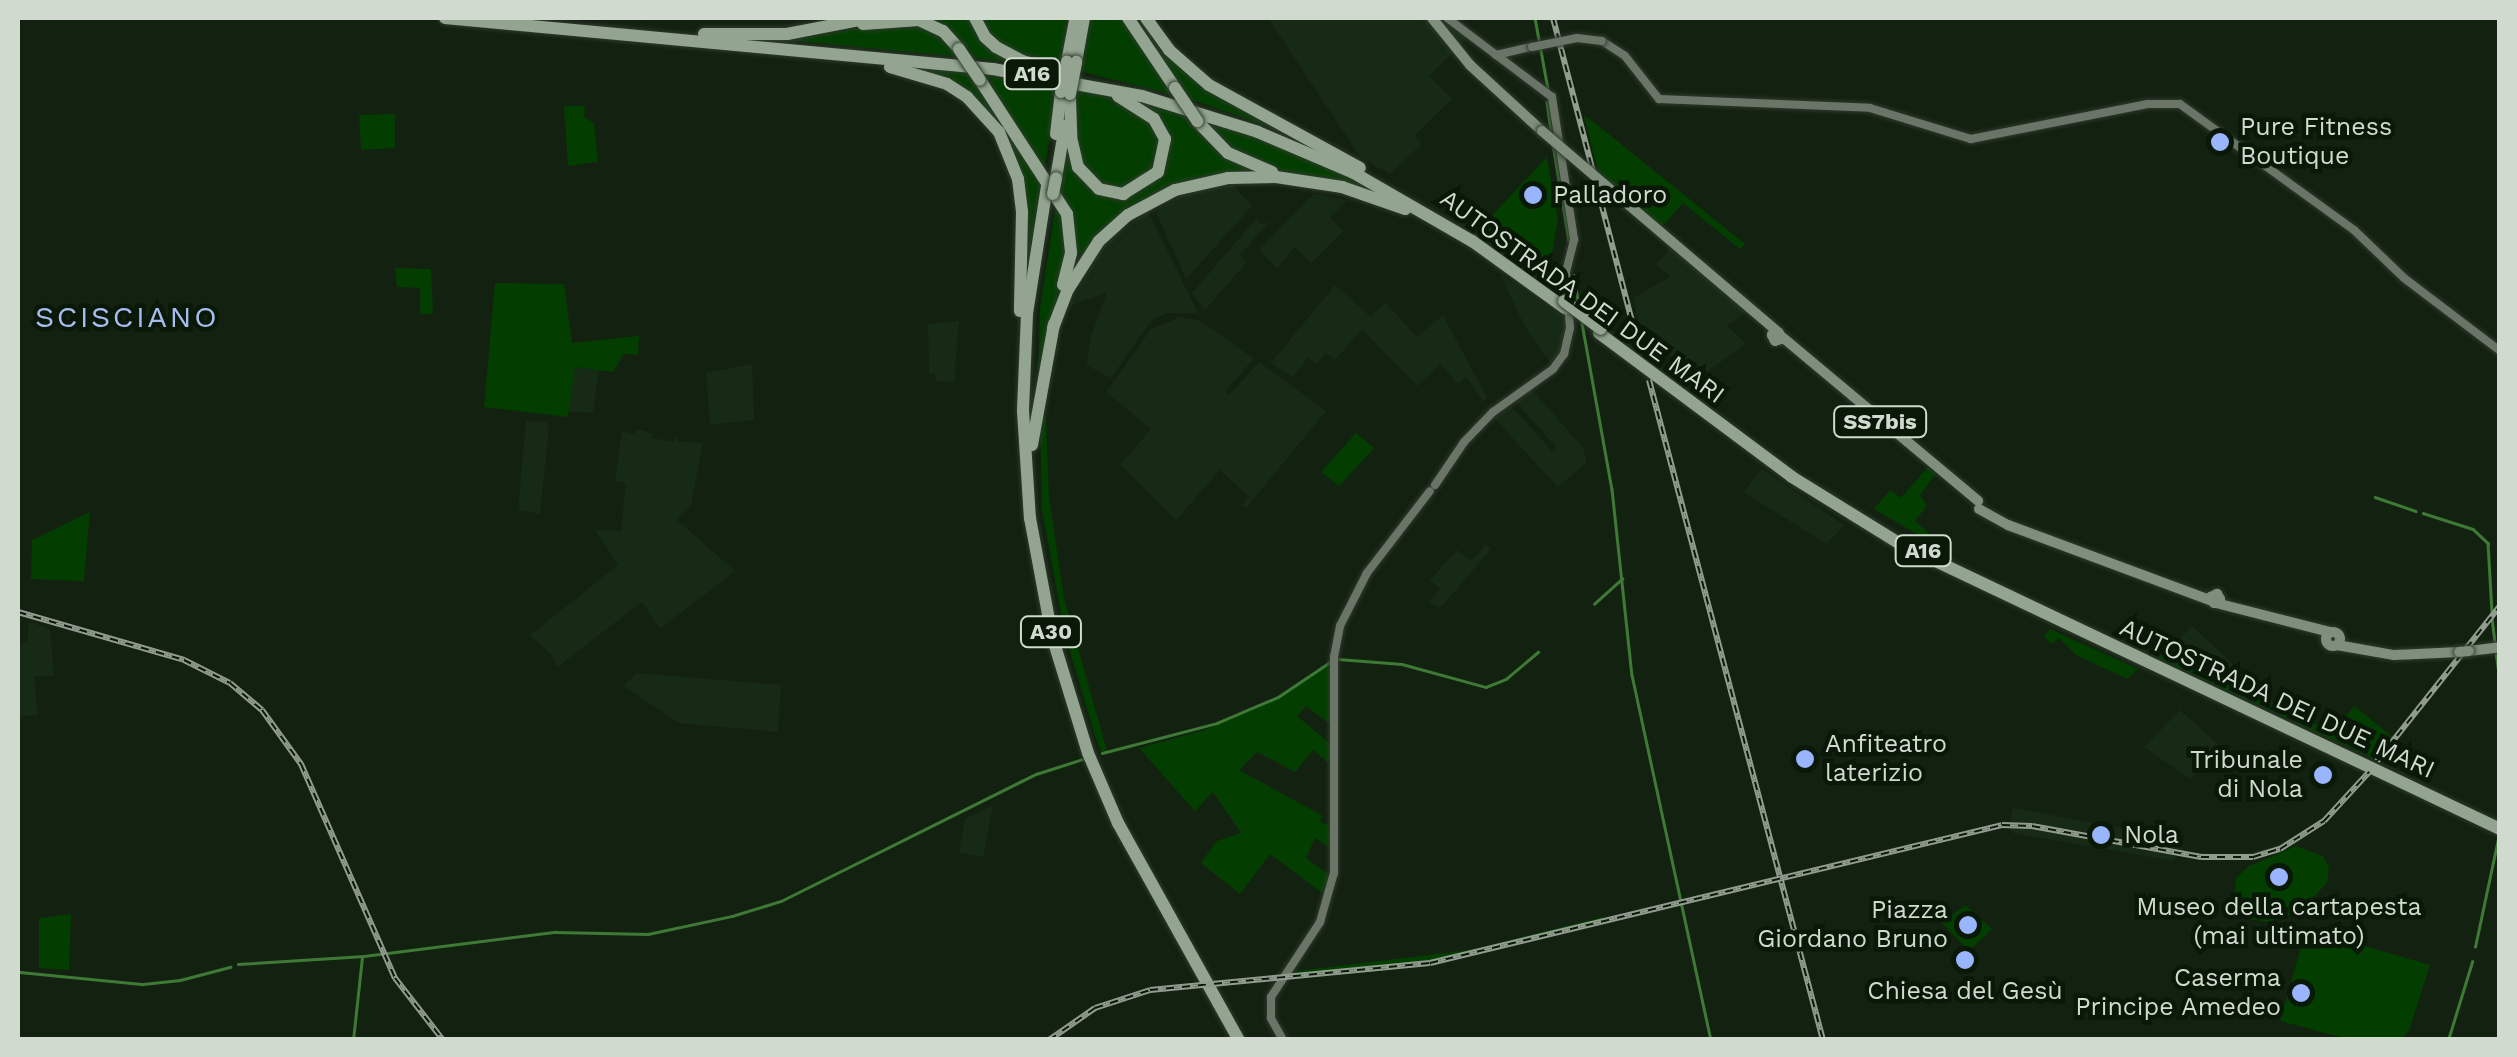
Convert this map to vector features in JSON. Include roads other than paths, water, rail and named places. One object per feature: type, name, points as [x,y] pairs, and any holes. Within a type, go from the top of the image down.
[{"type":"highway","name":"AUTOSTRADA DEI DUE MARI","points":[[446,18],[993,69],[1142,96],[1307,152],[1444,224],[1565,305]]},
{"type":"highway","name":"AUTOSTRADA DEI DUE MARI","points":[[498,18],[994,64],[1143,91],[1260,128],[1405,194],[1475,237],[1792,477],[1879,532],[2500,826]]},
{"type":"highway","points":[[833,28],[870,18]]},
{"type":"highway","points":[[975,18],[985,37],[1022,61],[1143,91]]},
{"type":"highway","points":[[1068,18],[1070,60]]},
{"type":"highway","name":"A30","points":[[1076,18],[1067,95],[1030,287],[1024,367],[1024,452],[1036,560],[1069,699],[1118,823],[1239,1040]]},
{"type":"highway","name":"A30","points":[[1070,60],[1084,18]]},
{"type":"highway","points":[[1128,18],[1216,144],[1240,161],[1382,199],[1438,224],[1565,305]]},
{"type":"highway","points":[[1146,18],[1170,50],[1209,85],[1405,194]]},
{"type":"highway","points":[[626,30],[737,36],[918,20],[944,32],[1068,214],[1071,253],[1032,445]]},
{"type":"highway","points":[[704,42],[924,74],[947,84],[984,113],[1000,132],[1018,179],[1024,367]]},
{"type":"highway","points":[[993,69],[1102,90],[1138,106],[1154,119],[1165,139],[1158,172],[1123,194],[1099,189],[1084,177],[1071,137],[1067,95]]},
{"type":"highway","points":[[1053,328],[1067,291],[1091,250],[1117,223],[1151,200],[1187,186],[1228,178],[1324,184]]},
{"type":"highway","name":"A30","points":[[1051,182],[1035,315],[1032,445],[1049,589],[1095,750],[1159,884],[1247,1040]]},
{"type":"main road","points":[[1282,1040],[1271,1018],[1276,986],[1315,932],[1332,886],[1337,834],[1334,660],[1340,626],[1356,590],[1464,442],[1493,412],[1553,368],[1568,343],[1566,272],[1573,229],[1552,97],[1486,46],[1439,21]]},
{"type":"main road","points":[[1439,21],[1470,37]]},
{"type":"main road","name":"SS7bis","points":[[1439,21],[1470,65],[1542,132],[1777,337],[1999,520],[2358,647],[2394,655],[2500,646]]},
{"type":"main road","points":[[1462,54],[1461,41],[1470,37]]},
{"type":"main road","points":[[1496,55],[1577,38],[1602,41],[1626,56],[1654,98],[1870,108],[1971,139],[2175,102],[2191,109],[2355,231],[2404,278],[2500,351]]},
{"type":"main road","points":[[1486,46],[1514,50]]},
{"type":"main road","points":[[1510,66],[1507,56],[1514,50]]},
{"type":"main road","points":[[1649,88],[1675,100]]},
{"type":"waterway","points":[[1535,18],[1548,89]]},
{"type":"waterway","points":[[1547,102],[1551,131]]},
{"type":"waterway","points":[[1553,144],[1569,241]]},
{"type":"waterway","points":[[1574,275],[1579,305]]},
{"type":"waterway","points":[[1582,323],[1612,489],[1632,675],[1711,1040]]},
{"type":"waterway","points":[[2375,497],[2416,511]]},
{"type":"waterway","points":[[2423,513],[2473,529],[2488,543],[2492,613]]},
{"type":"waterway","points":[[1594,604],[1622,579]]},
{"type":"waterway","points":[[2492,618],[2495,641]]},
{"type":"waterway","points":[[1338,659],[1402,664],[1486,687],[1506,679],[1538,652]]},
{"type":"waterway","points":[[2496,652],[2500,682]]},
{"type":"waterway","points":[[1102,753],[1217,723],[1278,697],[1330,662]]},
{"type":"waterway","points":[[238,964],[364,956],[555,932],[648,934],[732,916],[781,901],[1036,774],[1083,759]]},
{"type":"waterway","points":[[2475,947],[2499,834]]},
{"type":"waterway","points":[[353,1040],[362,957]]},
{"type":"waterway","points":[[2448,1040],[2472,962]]},
{"type":"waterway","points":[[20,972],[143,984],[180,980],[230,967]]},
{"type":"railway","points":[[1553,18],[1640,351]]},
{"type":"railway","points":[[1649,380],[1823,1040]]},
{"type":"railway","points":[[2377,761],[2500,606]]},
{"type":"railway","points":[[18,612],[184,660],[230,683],[262,710],[301,764],[395,978],[443,1040]]},
{"type":"railway","points":[[1049,1040],[1095,1008],[1150,990],[1430,963],[2002,825],[2032,826],[2201,857],[2253,857],[2280,849],[2324,821],[2369,772]]},
{"type":"place","name":"Pure Fitness Boutique","points":[[2220,142]]},
{"type":"place","name":"Palladoro","points":[[1533,195]]},
{"type":"place","name":"Anfiteatro laterizio","points":[[1805,759]]},
{"type":"place","name":"Tribunale di Nola","points":[[2323,775]]},
{"type":"place","name":"Nola","points":[[2101,835]]},
{"type":"place","name":"Museo della cartapesta (mai ultimato)","points":[[2279,877]]},
{"type":"place","name":"Piazza Giordano Bruno","points":[[1968,925]]},
{"type":"place","name":"Chiesa del Gesù","points":[[1965,960]]},
{"type":"place","name":"Caserma Principe Amedeo","points":[[2301,993]]},
{"type":"district","name":"SCISCIANO","points":[[127,317]]}]
